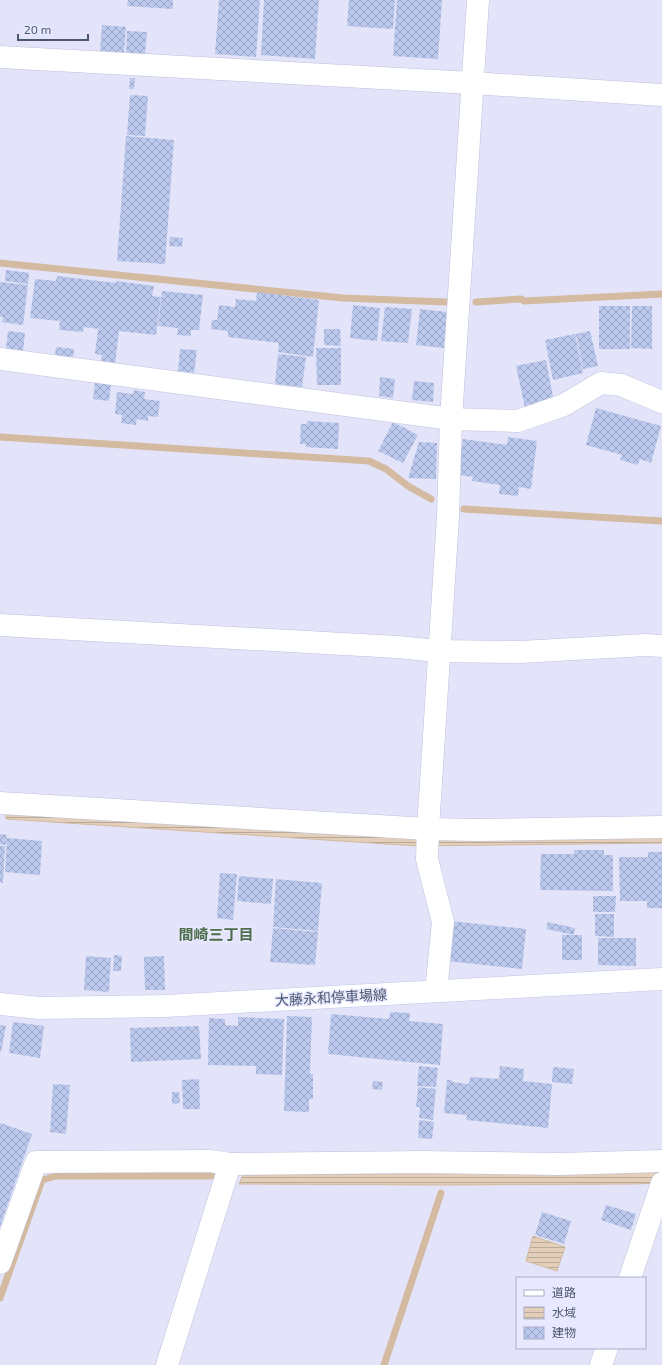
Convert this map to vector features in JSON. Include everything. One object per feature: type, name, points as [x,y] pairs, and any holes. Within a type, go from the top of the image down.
[{"type":"street","points":[[436,991],[443,922],[427,859],[438,651],[448,517],[451,419],[478,0]]},
{"type":"street","points":[[0,58],[472,83],[662,95]]},
{"type":"street","points":[[0,359],[451,419],[518,421],[564,405],[601,383],[621,385],[662,402]]},
{"type":"street","points":[[0,626],[397,647],[438,651],[520,652],[646,645],[662,646]]},
{"type":"street","points":[[0,803],[428,837],[478,830],[662,827]]},
{"type":"street","name":"大藤永和停車場線","points":[[0,1004],[39,1008],[165,1006],[662,980]]},
{"type":"street","points":[[0,1263],[36,1162],[210,1161],[230,1164],[415,1162],[560,1164],[662,1161]]},
{"type":"street","points":[[167,1365],[230,1164]]},
{"type":"street","points":[[630,1277],[661,1189]]},
{"type":"street","points":[[601,1365],[607,1349]]},
{"type":"water","points":[[6,809],[662,832],[662,843],[417,846],[6,819]]},
{"type":"water","points":[[662,1172],[662,1183],[632,1184],[239,1184],[243,1175]]},
{"type":"water","points":[[533,1236],[565,1247],[557,1271],[526,1261]]},
{"type":"building","points":[[128,0],[173,0],[173,9],[127,6]]},
{"type":"building","points":[[219,0],[260,0],[256,57],[215,54]]},
{"type":"building","points":[[264,0],[319,0],[315,59],[261,55]]},
{"type":"building","points":[[349,0],[395,0],[393,29],[347,26]]},
{"type":"building","points":[[397,0],[442,0],[438,59],[393,56]]},
{"type":"building","points":[[102,25],[126,27],[124,53],[100,51]]},
{"type":"building","points":[[127,31],[147,32],[145,54],[126,53]]},
{"type":"building","points":[[130,78],[135,78],[134,89],[129,89]]},
{"type":"building","points":[[130,95],[148,96],[145,136],[127,135]]},
{"type":"building","points":[[126,136],[174,140],[165,264],[117,261]]},
{"type":"building","points":[[170,237],[183,238],[182,247],[169,246]]},
{"type":"building","points":[[6,270],[29,273],[28,284],[5,281]]},
{"type":"building","points":[[57,276],[154,286],[152,296],[161,297],[156,335],[119,331],[115,364],[101,362],[102,355],[95,354],[98,329],[115,331],[84,327],[83,332],[59,330],[60,321],[30,318],[35,279],[56,281]]},
{"type":"building","points":[[0,282],[28,285],[23,325],[2,322],[3,317],[0,317]]},
{"type":"building","points":[[162,291],[203,295],[199,330],[191,330],[191,336],[177,335],[178,328],[158,326]]},
{"type":"building","points":[[257,292],[319,300],[313,357],[278,352],[279,343],[228,337],[228,331],[211,329],[212,320],[217,320],[219,305],[235,307],[236,299],[256,301]]},
{"type":"building","points":[[353,305],[380,308],[377,341],[350,338]]},
{"type":"building","points":[[599,306],[630,306],[630,349],[599,349]]},
{"type":"building","points":[[632,306],[652,306],[652,349],[631,348]]},
{"type":"building","points":[[385,307],[412,309],[408,343],[381,341]]},
{"type":"building","points":[[420,309],[447,312],[444,348],[416,345]]},
{"type":"building","points":[[324,329],[340,329],[341,346],[324,345]]},
{"type":"building","points":[[8,331],[25,333],[23,351],[6,349]]},
{"type":"building","points":[[590,331],[598,366],[583,369],[576,334]]},
{"type":"building","points":[[575,334],[583,373],[553,380],[545,340]]},
{"type":"building","points":[[56,347],[74,349],[73,358],[55,356]]},
{"type":"building","points":[[316,348],[341,348],[341,385],[317,385]]},
{"type":"building","points":[[180,349],[197,350],[194,373],[178,371]]},
{"type":"building","points":[[278,354],[306,357],[302,387],[275,384]]},
{"type":"building","points":[[546,360],[554,402],[525,408],[516,366]]},
{"type":"building","points":[[380,377],[395,379],[393,398],[379,396]]},
{"type":"building","points":[[414,381],[434,383],[433,402],[412,400]]},
{"type":"building","points":[[95,382],[111,384],[109,401],[93,399]]},
{"type":"building","points":[[134,390],[145,392],[144,399],[160,401],[158,417],[148,416],[148,421],[137,419],[136,425],[121,423],[122,415],[115,414],[117,392],[133,394]]},
{"type":"building","points":[[596,408],[661,426],[651,463],[640,459],[638,465],[620,460],[622,455],[586,445]]},
{"type":"building","points":[[307,421],[339,423],[338,449],[306,447],[306,444],[300,444],[301,424],[307,424]]},
{"type":"building","points":[[393,422],[418,435],[403,463],[378,451]]},
{"type":"building","points":[[508,437],[537,441],[531,489],[519,487],[518,496],[499,494],[500,485],[472,481],[473,477],[458,475],[463,439],[507,445]]},
{"type":"building","points":[[419,442],[437,443],[436,479],[408,478]]},
{"type":"building","points":[[0,834],[7,835],[6,845],[0,844]]},
{"type":"building","points":[[7,838],[42,841],[40,875],[5,872]]},
{"type":"building","points":[[0,846],[5,846],[3,883],[0,882]]},
{"type":"building","points":[[574,850],[604,850],[604,855],[613,855],[613,891],[540,890],[541,854],[574,854]]},
{"type":"building","points":[[648,852],[662,852],[662,908],[647,908],[647,901],[620,901],[619,857],[648,857]]},
{"type":"building","points":[[220,873],[237,874],[233,920],[217,918]]},
{"type":"building","points":[[239,876],[273,879],[271,904],[237,901]]},
{"type":"building","points":[[276,879],[322,883],[318,931],[273,927]]},
{"type":"building","points":[[593,896],[616,896],[615,912],[593,912]]},
{"type":"building","points":[[595,914],[614,914],[614,937],[595,936]]},
{"type":"building","points":[[450,921],[526,929],[522,969],[447,961]]},
{"type":"building","points":[[548,922],[575,928],[574,935],[546,929]]},
{"type":"building","points":[[273,928],[318,932],[315,965],[270,962]]},
{"type":"building","points":[[562,935],[582,935],[582,960],[562,960]]},
{"type":"building","points":[[598,938],[636,938],[636,966],[598,965]]},
{"type":"building","points":[[114,955],[122,956],[121,971],[113,971]]},
{"type":"building","points":[[86,956],[111,958],[109,992],[84,990]]},
{"type":"building","points":[[164,956],[165,990],[145,990],[144,957]]},
{"type":"building","points":[[390,1012],[410,1013],[409,1021],[443,1024],[440,1065],[328,1054],[331,1014],[389,1019]]},
{"type":"building","points":[[287,1016],[312,1017],[310,1074],[313,1074],[313,1099],[309,1099],[309,1112],[284,1111]]},
{"type":"building","points":[[238,1017],[284,1019],[282,1075],[256,1074],[256,1066],[208,1065],[209,1018],[225,1019],[225,1025],[238,1026]]},
{"type":"building","points":[[13,1022],[44,1026],[40,1058],[9,1053]]},
{"type":"building","points":[[0,1025],[6,1026],[1,1052],[0,1052]]},
{"type":"building","points":[[199,1026],[201,1059],[131,1062],[130,1028]]},
{"type":"building","points":[[419,1066],[438,1068],[436,1087],[417,1086]]},
{"type":"building","points":[[500,1066],[524,1069],[523,1081],[552,1084],[548,1128],[466,1120],[467,1115],[444,1113],[447,1080],[469,1084],[470,1077],[499,1079]]},
{"type":"building","points":[[553,1067],[574,1069],[572,1084],[552,1082]]},
{"type":"building","points":[[199,1079],[200,1109],[183,1109],[182,1080]]},
{"type":"building","points":[[373,1081],[383,1082],[382,1090],[372,1089]]},
{"type":"building","points":[[53,1084],[70,1085],[66,1134],[50,1132]]},
{"type":"building","points":[[418,1087],[436,1089],[433,1120],[419,1118],[420,1107],[416,1107]]},
{"type":"building","points":[[172,1092],[179,1092],[180,1103],[172,1104]]},
{"type":"building","points":[[419,1120],[434,1122],[432,1139],[418,1138]]},
{"type":"building","points":[[0,1123],[32,1134],[0,1227]]},
{"type":"building","points":[[606,1205],[636,1214],[631,1230],[601,1220]]},
{"type":"building","points":[[542,1212],[571,1221],[564,1244],[535,1235]]},
{"type":"waterway","points":[[0,263],[343,298],[446,302]]},
{"type":"waterway","points":[[476,302],[662,294]]},
{"type":"waterway","points":[[0,437],[369,461],[386,469],[408,486],[431,499]]},
{"type":"waterway","points":[[464,509],[662,521]]},
{"type":"waterway","points":[[0,1298],[42,1180],[56,1176],[212,1176]]},
{"type":"waterway","points":[[384,1365],[441,1193]]},
{"type":"district","name":"間崎三丁目","points":[[216,934]]}]
